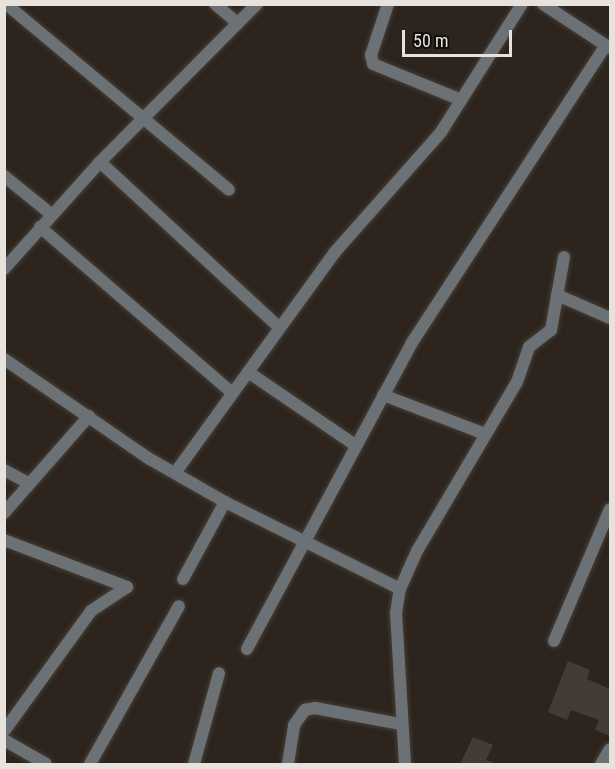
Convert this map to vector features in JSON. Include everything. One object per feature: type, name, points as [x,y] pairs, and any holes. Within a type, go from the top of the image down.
[{"type":"street","points":[[6,4],[229,190]]},
{"type":"street","points":[[215,4],[238,22]]},
{"type":"street","points":[[4,269],[100,162],[256,4]]},
{"type":"street","points":[[388,4],[371,55],[373,64],[461,100]]},
{"type":"street","points":[[175,473],[335,252],[422,156],[461,100],[522,4]]},
{"type":"street","points":[[247,649],[303,539],[413,341],[608,46],[543,4]]},
{"type":"street","points":[[100,162],[279,327]]},
{"type":"street","points":[[4,176],[51,214]]},
{"type":"street","points":[[40,227],[232,393]]},
{"type":"street","points":[[405,765],[400,724],[396,613],[400,590],[407,569],[517,382],[529,347],[552,330],[564,257]]},
{"type":"street","points":[[557,295],[610,318]]},
{"type":"street","points":[[4,359],[129,446],[175,473],[225,502],[303,539],[400,590]]},
{"type":"street","points":[[248,372],[355,445]]},
{"type":"street","points":[[382,394],[485,434]]},
{"type":"street","points":[[4,513],[89,416]]},
{"type":"street","points":[[4,470],[28,483]]},
{"type":"street","points":[[183,579],[225,502]]},
{"type":"street","points":[[554,641],[610,512]]},
{"type":"street","points":[[4,540],[127,587],[91,611],[4,731]]},
{"type":"street","points":[[90,765],[179,606]]},
{"type":"street","points":[[194,765],[219,673]]},
{"type":"street","points":[[288,765],[294,725],[305,710],[315,708],[400,724]]},
{"type":"street","points":[[4,740],[46,765]]},
{"type":"street","points":[[605,763],[610,749]]},
{"type":"building","points":[[568,661],[590,670],[587,679],[610,689],[610,736],[595,730],[599,720],[571,710],[567,720],[548,712]]},
{"type":"building","points":[[473,737],[493,745],[486,760],[497,764],[460,764]]}]
